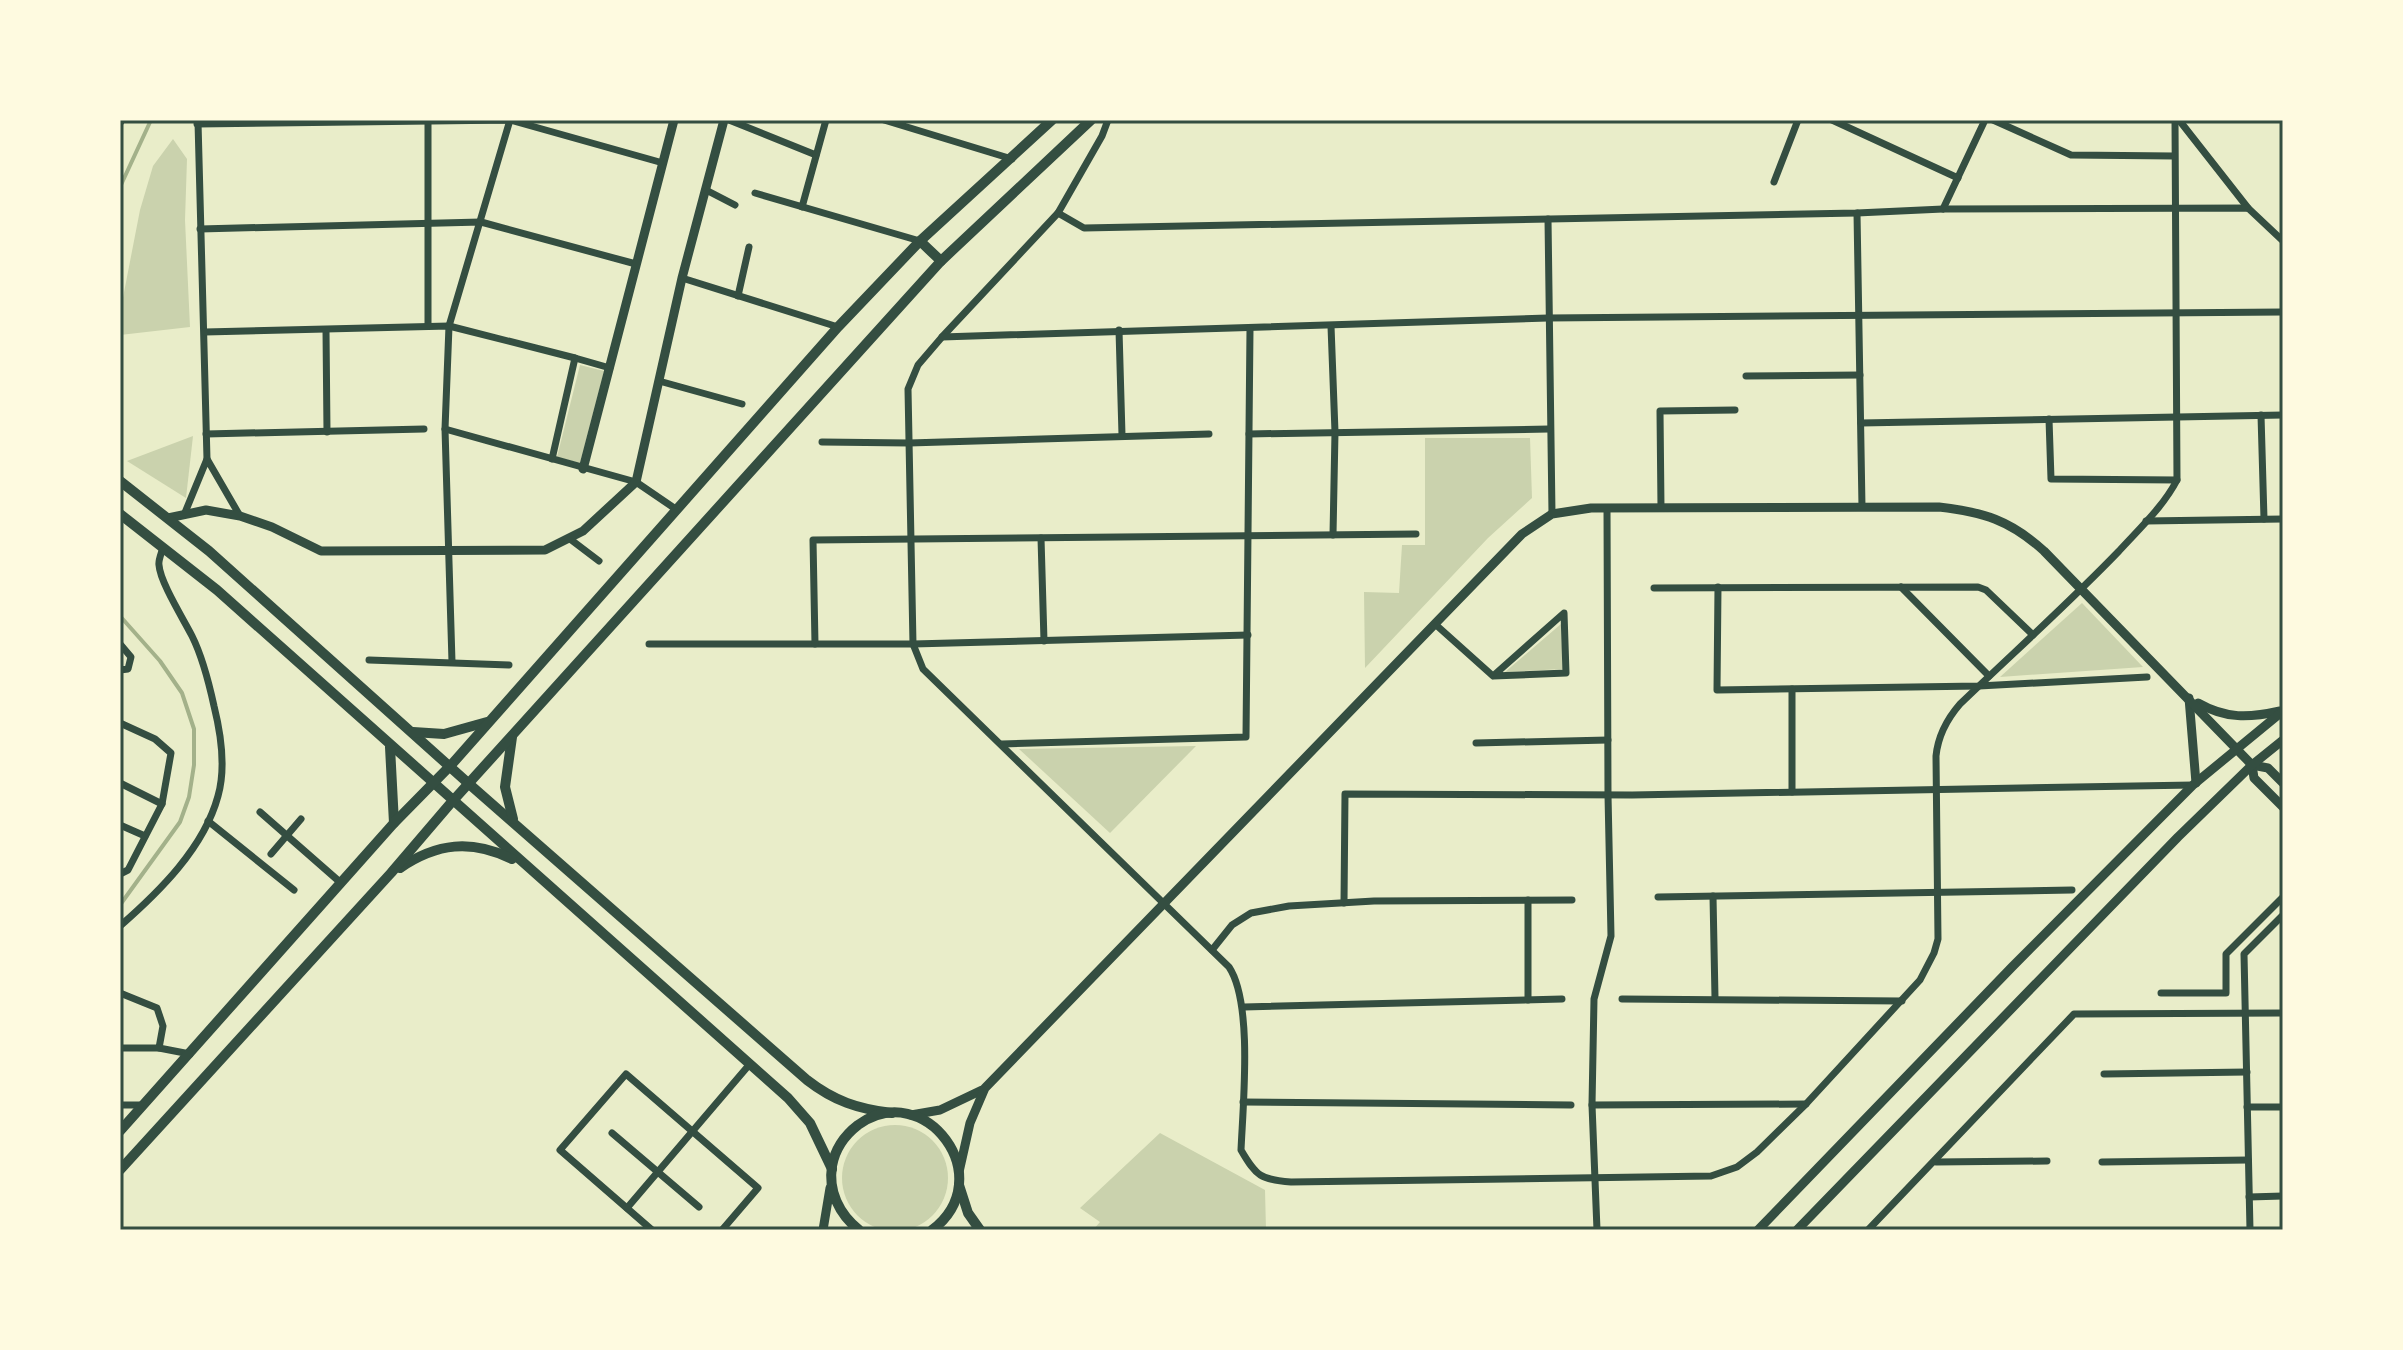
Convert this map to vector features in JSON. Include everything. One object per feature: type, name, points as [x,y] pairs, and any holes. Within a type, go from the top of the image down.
[{"type":"main road","points":[[120,1131],[394,823],[434,784],[838,327],[920,241],[1052,120]]},
{"type":"main road","points":[[120,1170],[941,261],[1091,120]]},
{"type":"main road","points":[[920,241],[941,261]]},
{"type":"main road","points":[[120,481],[209,551],[468,783],[820,1090],[851,1106],[911,1115],[941,1133],[952,1147],[968,1213],[980,1230]]},
{"type":"main road","points":[[120,514],[217,590],[803,1114],[818,1138],[832,1174],[834,1197],[842,1212],[859,1230]]},
{"type":"main road","points":[[413,732],[444,734],[489,722]]},
{"type":"main road","points":[[513,734],[505,787],[507,803],[516,825]]},
{"type":"main road","points":[[390,747],[394,823]]},
{"type":"main road","points":[[391,873],[428,852],[463,844],[493,850],[525,865]]},
{"type":"main road","points":[[832,1174],[839,1148],[852,1130],[870,1118],[892,1113]]},
{"type":"main road","points":[[932,1230],[951,1209],[959,1185]]},
{"type":"street","points":[[184,515],[207,459],[198,122],[510,120],[663,163]]},
{"type":"street","points":[[452,662],[445,429],[449,326],[510,120]]},
{"type":"street","points":[[583,469],[674,120]]},
{"type":"street","points":[[168,518],[206,510],[240,516],[272,527],[321,551],[545,550],[570,539],[583,531],[636,482],[682,278],[727,120],[816,155]]},
{"type":"street","points":[[802,207],[826,120]]},
{"type":"street","points":[[884,120],[1012,159]]},
{"type":"street","points":[[1108,120],[1058,213],[918,365],[908,389],[913,644],[923,669],[1229,967],[1238,980],[1244,1007],[1241,1150],[1252,1170],[1266,1180],[1291,1182],[1593,1175],[1711,1176],[1737,1167],[1757,1152],[1902,1001],[1929,966],[1938,939],[1936,756],[1941,733],[1956,708],[2082,589],[2170,494],[2177,480],[2178,313],[2174,156],[2177,120]]},
{"type":"street","points":[[1774,182],[1798,120]]},
{"type":"street","points":[[1832,120],[1958,178]]},
{"type":"street","points":[[1943,209],[1985,120]]},
{"type":"street","points":[[1993,120],[2071,155],[2174,156]]},
{"type":"street","points":[[2177,120],[2248,208],[2283,241]]},
{"type":"street","points":[[428,121],[428,325]]},
{"type":"street","points":[[706,190],[735,205]]},
{"type":"street","points":[[755,193],[920,241]]},
{"type":"street","points":[[1058,213],[1084,228],[1943,209],[2248,208]]},
{"type":"street","points":[[1857,213],[1862,507]]},
{"type":"street","points":[[1548,219],[1552,514]]},
{"type":"street","points":[[200,229],[481,222],[636,264]]},
{"type":"street","points":[[738,296],[749,247]]},
{"type":"street","points":[[682,278],[838,327]]},
{"type":"street","points":[[942,337],[1548,318],[2283,312]]},
{"type":"street","points":[[205,332],[449,326],[610,368]]},
{"type":"street","points":[[1331,326],[1335,432],[1333,535]]},
{"type":"street","points":[[1002,744],[1246,737],[1250,329]]},
{"type":"street","points":[[326,330],[327,432]]},
{"type":"street","points":[[1119,330],[1122,435]]},
{"type":"street","points":[[552,459],[575,358]]},
{"type":"street","points":[[1746,376],[1860,375]]},
{"type":"street","points":[[659,381],[742,404]]},
{"type":"street","points":[[1661,508],[1660,411],[1735,410]]},
{"type":"street","points":[[2261,415],[2264,519]]},
{"type":"street","points":[[1861,423],[2283,415]]},
{"type":"street","points":[[2049,419],[2051,479],[2177,480]]},
{"type":"street","points":[[206,434],[424,429]]},
{"type":"street","points":[[445,429],[636,482],[677,510]]},
{"type":"street","points":[[1249,434],[1549,429]]},
{"type":"street","points":[[822,442],[909,443],[1209,434]]},
{"type":"street","points":[[207,459],[240,516]]},
{"type":"street","points":[[911,1115],[947,1108],[985,1088],[1522,534],[1552,514],[1607,508],[1939,507],[1993,517],[2031,539],[2252,765],[2268,768],[2283,783]]},
{"type":"street","points":[[1597,1230],[1592,1105],[1594,999],[1611,936],[1607,508]]},
{"type":"street","points":[[2146,521],[2283,519]]},
{"type":"street","points":[[815,644],[813,540],[1416,534]]},
{"type":"street","points":[[1041,538],[1044,641]]},
{"type":"street","points":[[570,539],[599,561]]},
{"type":"street","points":[[120,926],[168,879],[197,842],[208,821],[220,784],[222,762],[218,721],[193,638],[159,565],[163,547]]},
{"type":"street","points":[[1901,586],[1989,676]]},
{"type":"street","points":[[1718,587],[1717,690],[1979,686],[2147,677]]},
{"type":"street","points":[[1654,588],[1978,587],[1986,590],[2033,635]]},
{"type":"street","points":[[1435,624],[1493,676],[1566,673],[1564,613],[1493,676]]},
{"type":"street","points":[[649,644],[913,644],[1248,635]]},
{"type":"street","points":[[120,644],[131,657],[128,669],[120,670]]},
{"type":"street","points":[[369,660],[509,665]]},
{"type":"street","points":[[1792,689],[1792,792]]},
{"type":"street","points":[[2189,698],[2229,716],[2283,711]]},
{"type":"street","points":[[2189,698],[2194,784]]},
{"type":"street","points":[[1758,1230],[2194,784],[2283,711]]},
{"type":"street","points":[[120,723],[155,739],[171,753],[162,804],[128,870],[120,874]]},
{"type":"street","points":[[1476,743],[1608,740]]},
{"type":"street","points":[[1797,1230],[2178,837],[2252,765],[2283,740]]},
{"type":"street","points":[[2252,765],[2254,778],[2283,807]]},
{"type":"street","points":[[120,783],[162,804]]},
{"type":"street","points":[[1344,903],[1345,794],[1608,795],[2194,784]]},
{"type":"street","points":[[260,812],[341,883]]},
{"type":"street","points":[[271,854],[301,819]]},
{"type":"street","points":[[208,821],[294,890]]},
{"type":"street","points":[[120,825],[145,836]]},
{"type":"street","points":[[1658,897],[2072,890]]},
{"type":"street","points":[[1713,896],[1715,998]]},
{"type":"street","points":[[2161,993],[2226,993],[2226,954],[2283,897]]},
{"type":"street","points":[[1528,900],[1528,1000]]},
{"type":"street","points":[[1212,950],[1232,925],[1251,913],[1289,906],[1572,900]]},
{"type":"street","points":[[2250,1230],[2244,954],[2283,915]]},
{"type":"street","points":[[120,993],[157,1008],[163,1026],[159,1048]]},
{"type":"street","points":[[1244,1007],[1562,999]]},
{"type":"street","points":[[1622,999],[1902,1001]]},
{"type":"street","points":[[1868,1230],[2074,1014],[2283,1013]]},
{"type":"street","points":[[120,1048],[159,1048],[190,1054]]},
{"type":"street","points":[[627,1208],[749,1065]]},
{"type":"street","points":[[2104,1074],[2247,1072]]},
{"type":"street","points":[[652,1230],[560,1150],[626,1074],[758,1188],[722,1230]]},
{"type":"street","points":[[959,1172],[970,1123],[985,1088]]},
{"type":"street","points":[[1243,1102],[1571,1105]]},
{"type":"street","points":[[1592,1105],[1806,1104]]},
{"type":"street","points":[[120,1105],[144,1105]]},
{"type":"street","points":[[2247,1107],[2283,1107]]},
{"type":"street","points":[[612,1133],[699,1207]]},
{"type":"street","points":[[2102,1162],[2248,1160]]},
{"type":"street","points":[[1936,1162],[2047,1161]]},
{"type":"street","points":[[823,1230],[832,1174]]},
{"type":"street","points":[[2249,1197],[2283,1196]]},
{"type":"green space","points":[[173,139],[187,159],[185,220],[190,327],[120,335],[120,313],[140,210],[153,166]]},
{"type":"green space","points":[[580,365],[604,371],[580,463],[557,457]]},
{"type":"green space","points":[[193,436],[186,498],[127,461]]},
{"type":"green space","points":[[1425,438],[1530,438],[1532,498],[1488,538],[1365,668],[1364,592],[1399,593],[1402,545],[1425,545]]},
{"type":"green space","points":[[2082,603],[2143,667],[2000,677]]},
{"type":"green space","points":[[1561,624],[1563,669],[1505,672]]},
{"type":"green space","points":[[1196,746],[1110,833],[1019,749]]},
{"type":"green space","points":[[895,1125],[915,1129],[933,1140],[944,1158],[948,1178],[944,1198],[933,1216],[915,1227],[895,1231],[875,1227],[857,1216],[846,1198],[842,1178],[846,1158],[857,1140],[875,1129]]},
{"type":"green space","points":[[1160,1133],[1265,1190],[1266,1230],[1093,1230],[1100,1222],[1080,1208]]},
{"type":"waterway","points":[[120,187],[151,120]]},
{"type":"waterway","points":[[120,616],[160,661],[182,693],[194,729],[194,765],[189,797],[180,822],[120,905]]}]
